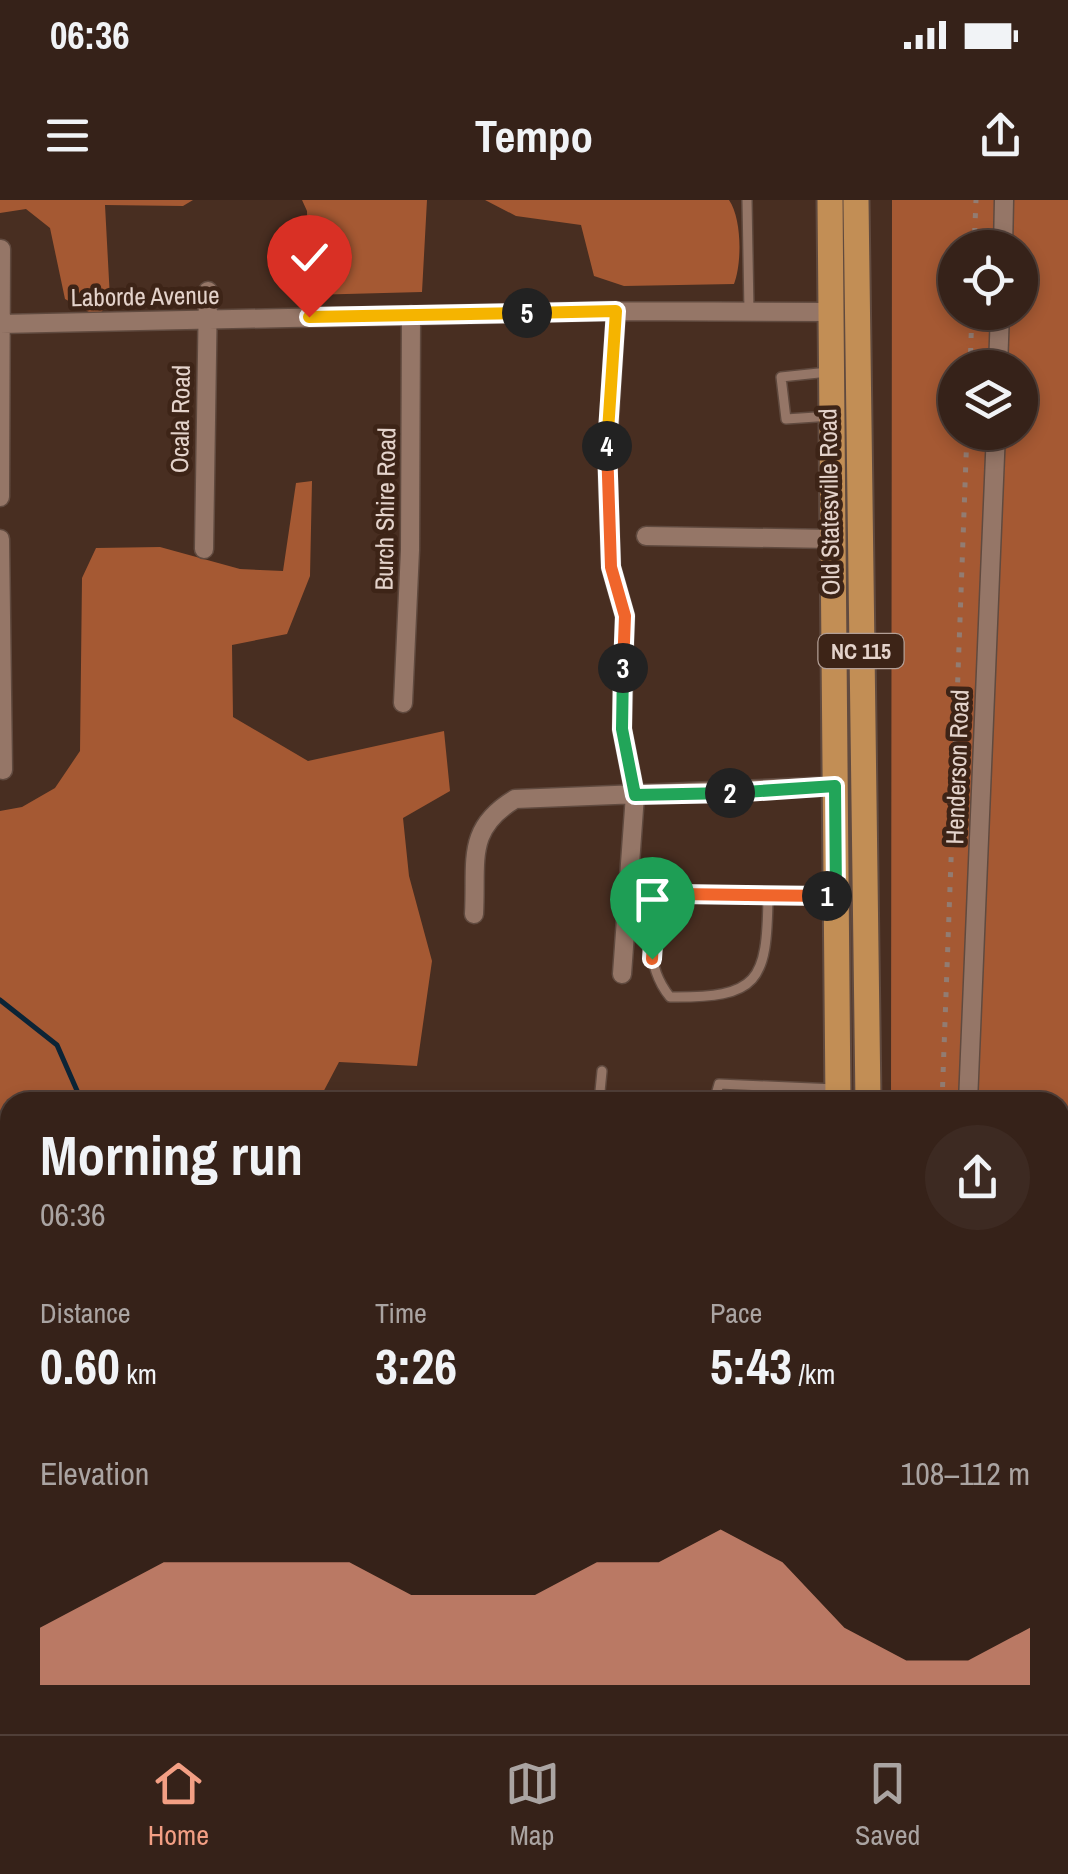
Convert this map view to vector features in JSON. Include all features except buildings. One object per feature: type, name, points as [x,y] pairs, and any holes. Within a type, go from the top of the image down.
[{"type":"main road","name":"Old Statesville Road","points":[[830,200],[838,1092]]},
{"type":"main road","name":"Old Statesville Road","points":[[856,200],[868,1092]]},
{"type":"street","points":[[1003,230],[1004,200]]},
{"type":"street","points":[[0,498],[2,249]]},
{"type":"street","name":"Ocala Road","points":[[204,549],[208,291]]},
{"type":"street","name":"Laborde Avenue","points":[[0,324],[616,311],[830,312]]},
{"type":"street","points":[[616,311],[607,452],[610,552],[625,616],[622,729],[635,795],[622,974]]},
{"type":"street","name":"Burch Shire Road","points":[[403,703],[410,550],[410,314]]},
{"type":"street","name":"Henderson Road","points":[[968,1092],[995,450]]},
{"type":"street","points":[[646,536],[832,539]]},
{"type":"street","points":[[0,539],[3,770]]},
{"type":"street","points":[[474,914],[479,829],[495,811],[515,799],[835,786]]},
{"type":"lane","points":[[746,200],[749,311]]},
{"type":"lane","points":[[831,372],[781,378],[786,418],[831,416]]},
{"type":"lane","points":[[768,896],[767,954],[754,979],[722,998],[670,996],[654,978],[654,925],[661,906],[678,894],[836,896]]},
{"type":"lane","points":[[599,1092],[602,1071]]},
{"type":"lane","points":[[717,1092],[720,1084],[799,1092]]},
{"type":"shaded area","points":[[0,200],[193,200],[183,206],[105,205],[110,299],[98,317],[65,299],[50,228],[26,209],[0,213]]},
{"type":"shaded area","points":[[302,200],[427,200],[422,292],[308,295],[307,211]]},
{"type":"shaded area","points":[[485,200],[729,200],[739,241],[734,284],[624,286],[594,276],[581,225],[516,216]]},
{"type":"shaded area","points":[[892,200],[1068,200],[1068,1092],[891,1092]]},
{"type":"shaded area","points":[[312,481],[310,576],[287,634],[232,645],[233,717],[308,761],[444,731],[450,791],[403,818],[409,876],[432,961],[417,1066],[339,1062],[323,1092],[0,1092],[0,811],[22,807],[55,788],[80,751],[82,578],[96,548],[160,547],[240,569],[283,571],[296,483]]},
{"type":"waterway","points":[[0,1000],[57,1045],[78,1092]]},
{"type":"railway","points":[[975,230],[976,200]]},
{"type":"railway","points":[[971,330],[971,350]]},
{"type":"railway","points":[[942,1092],[966,450]]},
{"type":"route","points":[[309,317],[616,311],[607,452],[611,567],[625,616],[622,729],[635,795],[835,786],[836,896],[678,894],[661,906],[654,925],[652,959]]}]
